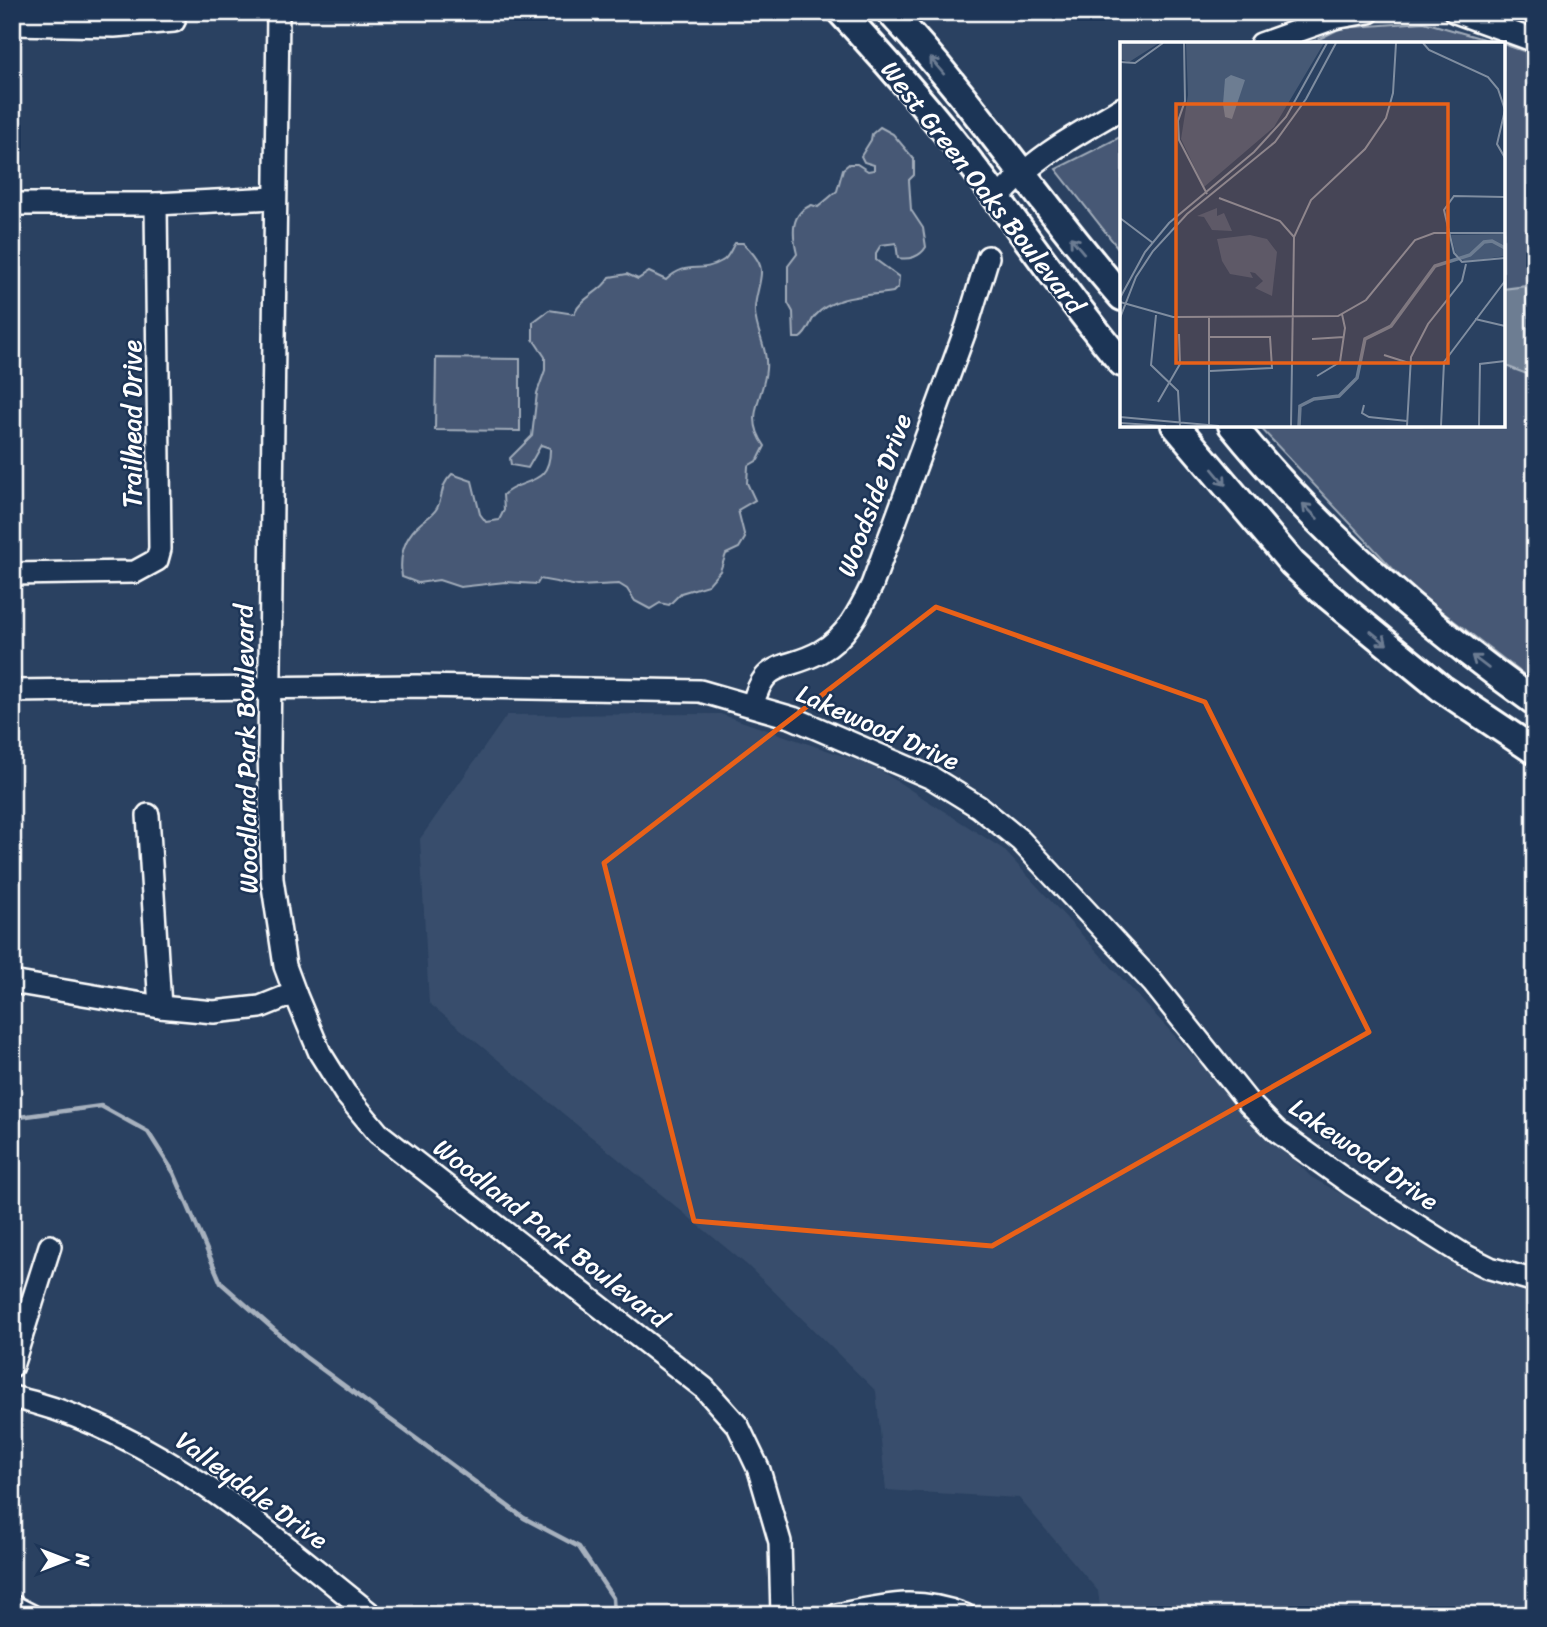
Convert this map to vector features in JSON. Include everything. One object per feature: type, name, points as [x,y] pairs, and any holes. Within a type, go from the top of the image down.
[{"type":"main road","name":"West Green Oaks Boulevard","points":[[841,12],[890,64],[998,199],[1079,313],[1120,361]]},
{"type":"main road","points":[[890,12],[956,88],[1074,242],[1120,295]]},
{"type":"main road","points":[[1177,427],[1292,564],[1441,688],[1535,751]]},
{"type":"main road","points":[[1234,427],[1264,464],[1352,554],[1475,659],[1535,702]]},
{"type":"street","name":"Woodland Park Boulevard","points":[[278,12],[270,687],[272,878],[285,967],[320,1053],[345,1093],[378,1133],[705,1388],[738,1426],[759,1470],[780,1542],[782,1615]]},
{"type":"street","points":[[1267,42],[1334,18],[1369,12]]},
{"type":"street","points":[[1455,12],[1535,41]]},
{"type":"street","points":[[12,24],[114,26],[174,21]]},
{"type":"street","points":[[998,199],[1020,172],[1038,158],[1120,109]]},
{"type":"street","points":[[12,204],[156,204],[275,198]]},
{"type":"street","name":"Trailhead Drive","points":[[12,574],[135,572],[157,560],[160,549],[156,204]]},
{"type":"street","name":"Woodside Drive","points":[[753,704],[759,682],[776,668],[822,652],[854,622],[872,585],[967,326],[988,257]]},
{"type":"street","name":"Lakewood Drive","points":[[12,691],[416,686],[700,691],[753,704],[793,718],[932,778],[979,807],[1021,841],[1153,983],[1248,1102],[1278,1132],[1351,1184],[1464,1255],[1490,1268],[1535,1281]]},
{"type":"street","points":[[148,815],[160,1007]]},
{"type":"street","points":[[12,982],[160,1007],[214,1012],[241,1011],[295,993]]},
{"type":"street","points":[[12,1366],[50,1246]]},
{"type":"street","name":"Valleydale Drive","points":[[12,1397],[40,1404],[104,1428],[155,1454],[235,1505],[372,1615]]},
{"type":"street","points":[[836,1615],[915,1602],[938,1605],[965,1615]]},
{"type":"street","points":[[12,1606],[30,1615]]},
{"type":"highlighted area","points":[[936,607],[1205,702],[1369,1032],[992,1246],[694,1221],[604,863]]},
{"type":"shaded area","points":[[1424,22],[1494,42],[1313,42],[1341,28]]},
{"type":"shaded area","points":[[1505,45],[1535,55],[1535,683],[1410,587],[1260,427],[1505,427]]},
{"type":"shaded area","points":[[880,127],[893,134],[914,159],[914,175],[909,180],[911,210],[923,228],[926,247],[917,255],[902,259],[898,258],[896,243],[881,245],[876,253],[876,260],[899,277],[898,287],[893,292],[831,304],[815,316],[803,336],[794,338],[793,312],[788,303],[788,266],[797,254],[794,239],[796,219],[805,209],[812,205],[818,207],[837,191],[843,169],[849,164],[857,164],[868,171],[874,170],[874,165],[864,162],[861,156],[872,134]]},
{"type":"shaded area","points":[[1120,137],[1120,250],[1056,169]]},
{"type":"shaded area","points":[[735,243],[743,243],[746,246],[757,259],[761,270],[755,312],[766,369],[755,416],[759,435],[765,446],[758,460],[748,466],[747,483],[755,500],[738,510],[745,538],[739,548],[726,554],[720,571],[708,585],[681,593],[669,605],[660,603],[650,609],[635,601],[627,589],[619,584],[578,586],[540,579],[537,584],[505,582],[460,587],[439,580],[418,583],[402,577],[402,554],[410,534],[432,515],[439,503],[443,487],[452,474],[472,481],[480,514],[486,522],[499,520],[504,510],[503,495],[510,489],[534,480],[546,470],[550,448],[541,445],[528,468],[511,465],[510,458],[532,436],[537,393],[545,370],[545,357],[533,339],[533,322],[549,310],[574,314],[610,277],[627,274],[638,279],[649,272],[666,280],[681,270],[707,267],[724,260]]},
{"type":"shaded area","points":[[1535,285],[1535,377],[1505,366],[1505,289]]},
{"type":"shaded area","points":[[436,358],[520,359],[520,431],[435,430]]},
{"type":"shaded area","points":[[720,714],[873,766],[1003,849],[1183,1045],[1311,1177],[1481,1273],[1535,1287],[1535,1615],[1101,1615],[1098,1591],[1019,1498],[886,1490],[876,1391],[747,1265],[429,1003],[420,839],[507,715]]},
{"type":"waterway","points":[[12,1118],[101,1106],[148,1132],[174,1173],[221,1283],[304,1356],[524,1518],[579,1547],[613,1598],[614,1615]]}]
